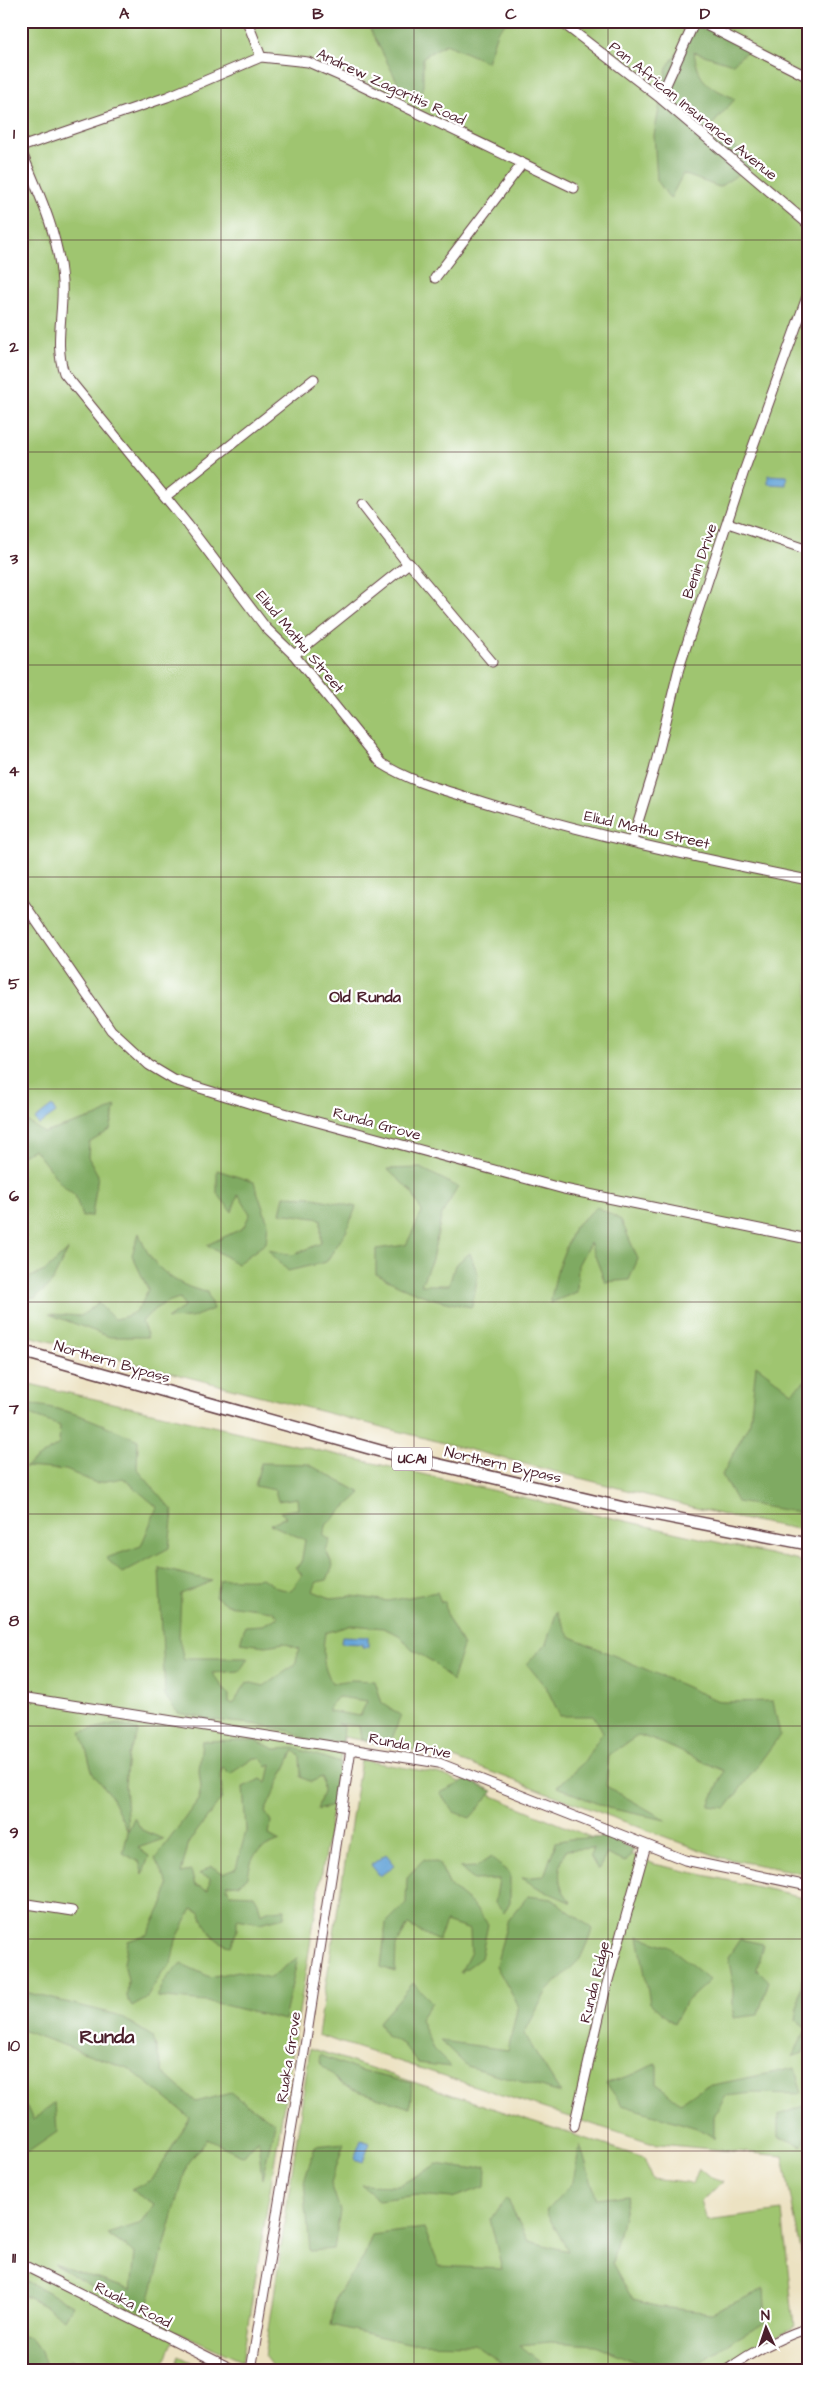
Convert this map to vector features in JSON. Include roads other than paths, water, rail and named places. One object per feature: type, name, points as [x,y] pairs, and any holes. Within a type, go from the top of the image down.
[{"type":"main road","name":"Northern Bypass","points":[[21,1351],[380,1451],[628,1509],[808,1544]]},
{"type":"street","points":[[247,21],[261,57]]},
{"type":"street","name":"Pan African Insurance Avenue","points":[[560,21],[660,98],[808,224]]},
{"type":"street","points":[[660,98],[697,21],[808,77]]},
{"type":"street","name":"Andrew Zagoritis Road","points":[[21,147],[167,97],[261,57],[308,62],[574,188]]},
{"type":"street","name":"Eliud Mathu Street","points":[[21,151],[58,248],[62,283],[59,359],[64,373],[165,497],[266,628],[294,655],[381,763],[400,775],[523,814],[632,842],[808,880]]},
{"type":"street","points":[[435,278],[522,164]]},
{"type":"street","name":"Benin Drive","points":[[632,842],[654,770],[679,668],[743,474],[808,294]]},
{"type":"street","points":[[165,497],[314,379]]},
{"type":"street","points":[[362,505],[407,563],[411,563],[492,662]]},
{"type":"street","points":[[728,523],[808,550]]},
{"type":"street","points":[[294,655],[407,563]]},
{"type":"street","name":"Runda Grove","points":[[21,899],[111,1030],[149,1065],[174,1080],[272,1109],[564,1189],[808,1239]]},
{"type":"street","name":"Runda Drive","points":[[21,1697],[439,1764],[685,1860],[808,1886]]},
{"type":"street","name":"Ruaka Grove","points":[[251,2370],[306,2040],[351,1749]]},
{"type":"street","name":"Runda Ridge","points":[[574,2126],[605,1991],[646,1845]]},
{"type":"street","points":[[21,1903],[72,1912]]},
{"type":"street","name":"Ruaka Road","points":[[21,2264],[234,2370]]},
{"type":"street","points":[[727,2370],[746,2356],[808,2328]]},
{"type":"water","points":[[768,475],[787,476],[786,485],[768,484]]},
{"type":"water","points":[[52,1106],[56,1113],[39,1125],[35,1119]]},
{"type":"water","points":[[342,1636],[368,1637],[368,1647],[362,1647],[362,1644],[341,1643]]},
{"type":"water","points":[[386,1854],[395,1865],[380,1876],[371,1865]]},
{"type":"water","points":[[361,2140],[370,2143],[363,2162],[354,2159]]},
{"type":"district","name":"Old Runda","points":[[365,997]]},
{"type":"district","name":"Runda","points":[[107,2037]]}]
